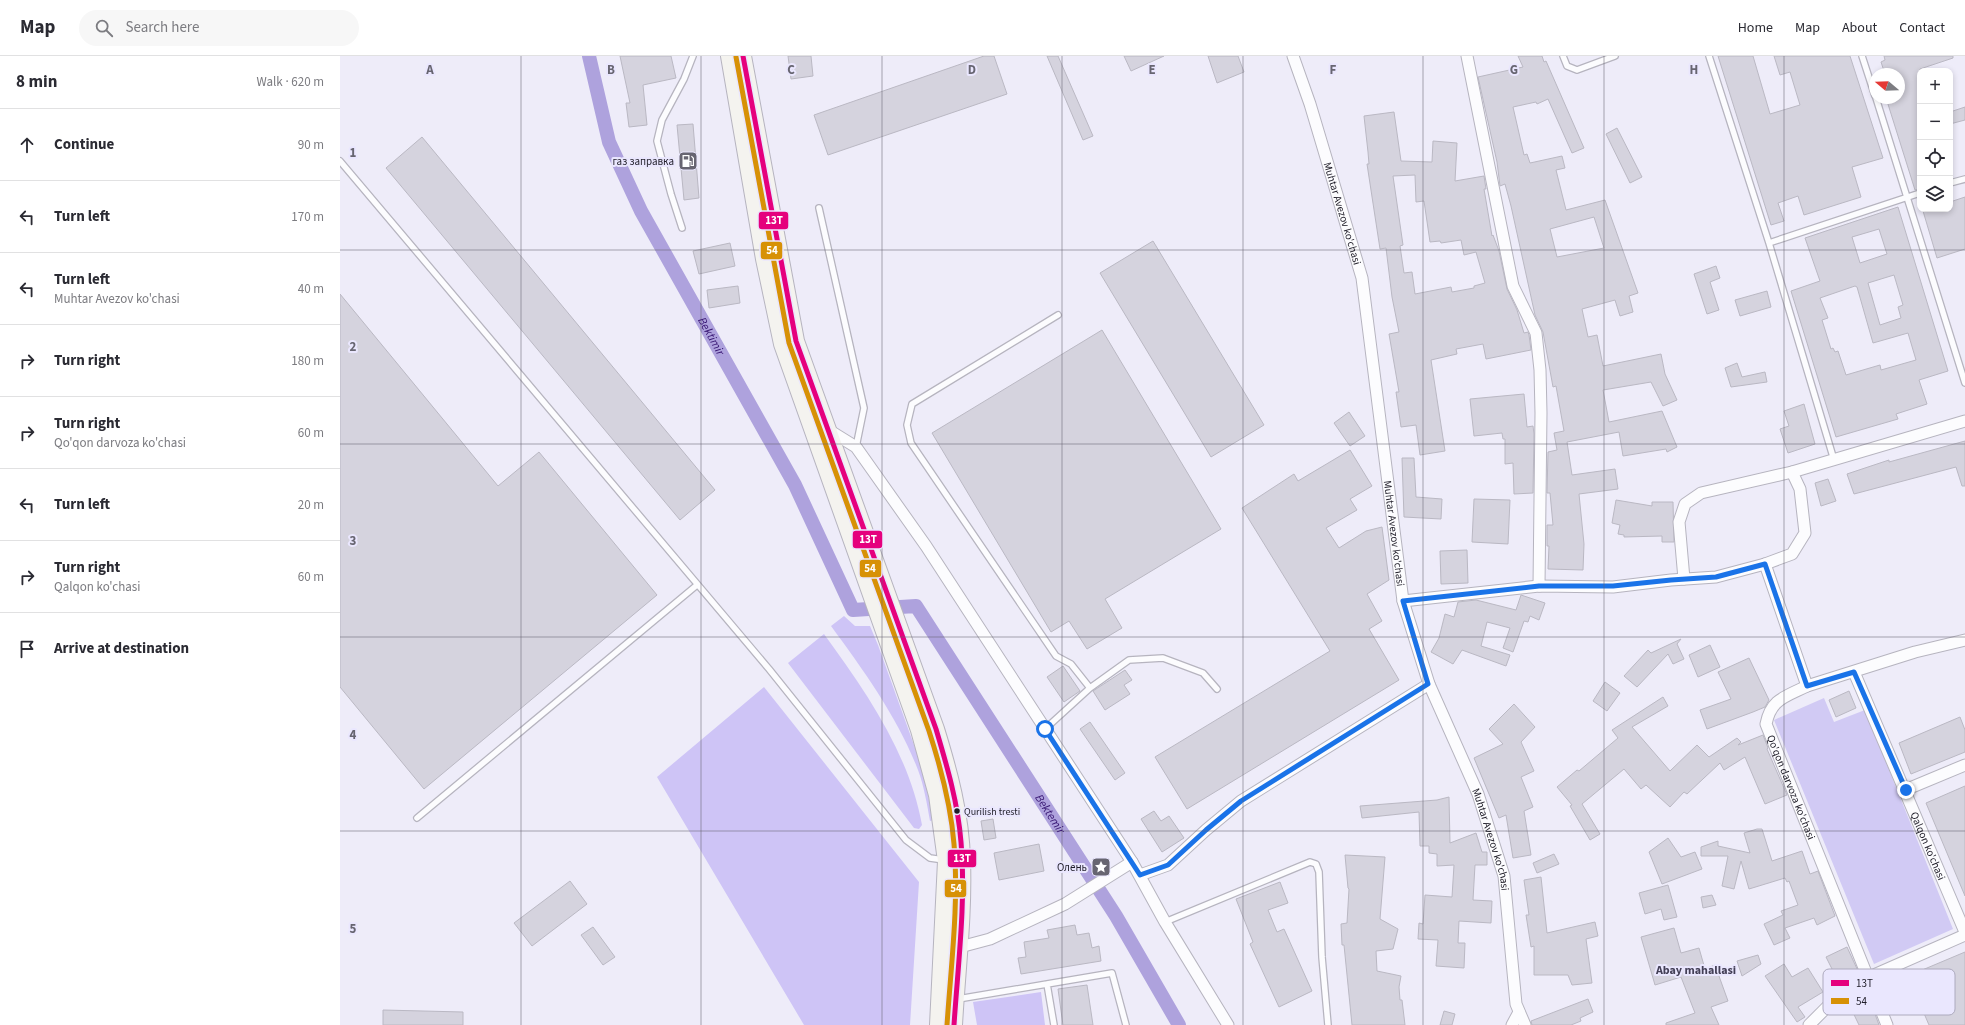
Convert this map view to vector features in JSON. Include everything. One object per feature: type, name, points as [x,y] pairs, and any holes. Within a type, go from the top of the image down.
[{"type":"main road","points":[[729,56],[764,259],[782,344],[877,586]]},
{"type":"main road","points":[[743,56],[796,341],[827,429],[894,636],[929,762],[943,828],[946,861],[938,1025]]},
{"type":"main road","points":[[894,636],[946,761],[959,826],[962,860],[960,947],[954,1025]]},
{"type":"street","name":"Muhtar Avezov ko'chasi","points":[[1293,56],[1310,104],[1362,278],[1403,601],[1428,684],[1478,794],[1504,876],[1516,1004],[1525,1025]]},
{"type":"street","points":[[1467,56],[1513,286],[1536,333],[1540,370],[1541,413],[1539,586]]},
{"type":"street","points":[[1684,579],[1680,522],[1685,504],[1701,493],[1792,472],[1965,421]]},
{"type":"street","points":[[827,429],[856,447],[926,546],[1132,862],[1165,922],[1228,1025]]},
{"type":"street","points":[[1403,601],[1539,586],[1613,586],[1716,577],[1765,564],[1792,554],[1805,533],[1800,489],[1792,472]]},
{"type":"street","points":[[1765,564],[1807,686]]},
{"type":"street","name":"Qo'qon darvoza ko'chasi","points":[[1863,969],[1766,724],[1768,714],[1775,702],[1807,686],[1915,652],[1965,640]]},
{"type":"street","name":"Qalqon ko'chasi","points":[[1854,672],[1906,790],[1964,929]]},
{"type":"street","points":[[1140,875],[1168,865],[1206,830],[1241,801],[1428,684]]},
{"type":"street","points":[[1906,790],[1965,765]]},
{"type":"street","points":[[943,947],[960,947],[990,939],[1065,904],[1132,862]]},
{"type":"street","points":[[1885,969],[1964,929]]},
{"type":"street","points":[[1809,1025],[1823,1011]]},
{"type":"street","points":[[1512,1025],[1519,1012]]},
{"type":"street","name":"Qo'qon darvoza ko'chasi","points":[[1883,1015],[1887,1025]]},
{"type":"lane","points":[[682,228],[657,141],[662,120],[684,79],[693,56]]},
{"type":"lane","points":[[1563,56],[1567,66],[1577,70],[1615,56]]},
{"type":"lane","points":[[1709,56],[1769,243],[1834,460]]},
{"type":"lane","points":[[1862,56],[1869,78]]},
{"type":"lane","points":[[1877,104],[1965,383]]},
{"type":"lane","points":[[340,161],[697,585],[770,669],[906,840],[930,858],[946,861],[962,860]]},
{"type":"lane","points":[[1953,182],[1965,179]]},
{"type":"lane","points":[[1769,243],[1917,194]]},
{"type":"lane","points":[[819,208],[864,408],[856,447]]},
{"type":"lane","points":[[1058,315],[912,404],[907,424],[911,443],[1056,656],[1071,664],[1090,688]]},
{"type":"lane","points":[[417,818],[697,585]]},
{"type":"lane","points":[[1045,729],[1090,688],[1128,660],[1163,658],[1203,673],[1217,689]]},
{"type":"lane","points":[[1165,922],[1310,862],[1316,864],[1319,872],[1322,957],[1328,1025]]},
{"type":"lane","points":[[955,1000],[1112,973],[1126,1025]]},
{"type":"lane","points":[[1048,984],[1054,1025]]},
{"type":"shaded area","points":[[844,616],[855,626],[870,626],[923,770],[933,820],[930,821],[924,789],[918,770],[901,732],[868,678],[831,626]]},
{"type":"shaded area","points":[[824,634],[870,701],[896,748],[916,798],[922,825],[919,829],[914,828],[788,663]]},
{"type":"shaded area","points":[[764,687],[919,882],[910,1025],[804,1025],[657,777]]},
{"type":"shaded area","points":[[1824,698],[1834,722],[1865,710],[1953,929],[1874,964],[1774,720]]},
{"type":"shaded area","points":[[1041,992],[1045,1025],[977,1025],[973,1002]]},
{"type":"building","points":[[620,56],[671,56],[676,78],[643,85],[647,125],[629,127],[626,103],[630,103]]},
{"type":"building","points":[[788,56],[811,56],[813,76],[791,79]]},
{"type":"building","points":[[984,56],[994,56],[1007,94],[828,155],[814,115]]},
{"type":"building","points":[[1047,56],[1058,56],[1093,136],[1083,140]]},
{"type":"building","points":[[1124,56],[1164,56],[1131,71]]},
{"type":"building","points":[[1208,56],[1238,56],[1244,72],[1217,83]]},
{"type":"building","points":[[1518,56],[1542,56],[1544,62],[1546,61],[1584,148],[1572,153],[1548,99],[1537,104],[1536,102],[1513,107],[1524,155],[1527,154],[1530,163],[1562,156],[1565,168],[1556,170],[1566,210],[1605,200],[1638,293],[1629,296],[1633,312],[1620,316],[1615,300],[1582,309],[1588,337],[1597,335],[1603,366],[1661,354],[1665,374],[1677,400],[1663,406],[1651,382],[1603,390],[1609,422],[1662,411],[1677,447],[1667,452],[1666,449],[1623,456],[1619,432],[1567,442],[1572,475],[1615,469],[1618,489],[1579,494],[1584,544],[1583,570],[1548,569],[1549,546],[1547,546],[1547,525],[1553,525],[1550,493],[1547,493],[1548,452],[1557,450],[1554,433],[1564,431],[1556,386],[1553,387],[1543,332],[1535,315],[1511,206],[1505,184],[1500,186],[1497,162],[1478,77],[1523,67]],"holes":[[[1594,217],[1604,248],[1557,257],[1550,229]]]},
{"type":"building","points":[[1718,56],[1753,56],[1770,114],[1800,105],[1790,72],[1780,75],[1774,56],[1850,56],[1883,158],[1852,167],[1861,197],[1804,215],[1798,196],[1778,203],[1784,221],[1771,225]]},
{"type":"building","points":[[1884,56],[1953,56],[1953,58],[1923,68],[1917,68],[1917,190],[1915,190],[1888,104],[1905,104],[1905,68],[1883,68],[1881,62],[1885,60]]},
{"type":"building","points":[[1965,107],[1965,120],[1953,123],[1953,111]]},
{"type":"building","points":[[1394,112],[1401,161],[1432,162],[1433,141],[1457,143],[1455,181],[1484,176],[1486,189],[1484,189],[1492,236],[1493,235],[1499,251],[1507,289],[1517,310],[1524,333],[1528,332],[1529,335],[1531,350],[1486,359],[1483,344],[1456,349],[1457,354],[1431,360],[1445,451],[1420,455],[1416,425],[1401,427],[1396,392],[1399,392],[1389,334],[1399,332],[1392,297],[1386,248],[1380,249],[1367,164],[1369,164],[1364,116]],"holes":[[[1415,175],[1416,202],[1424,201],[1430,242],[1440,241],[1441,243],[1461,240],[1464,255],[1476,252],[1485,283],[1474,286],[1474,288],[1452,292],[1451,287],[1415,294],[1412,272],[1404,273],[1400,246],[1403,245],[1393,176]]]},
{"type":"building","points":[[693,124],[699,198],[684,200],[677,125]]},
{"type":"building","points":[[1617,128],[1642,177],[1630,183],[1606,134]]},
{"type":"building","points":[[422,137],[715,490],[680,520],[386,168]]},
{"type":"building","points":[[1965,197],[1965,249],[1937,258],[1923,212],[1953,212],[1953,201]]},
{"type":"building","points":[[1898,207],[1948,371],[1919,380],[1927,404],[1896,414],[1898,419],[1836,437],[1791,291],[1820,281],[1805,238]],"holes":[[[1879,229],[1887,254],[1860,263],[1852,237]],[[1894,275],[1903,305],[1898,307],[1901,318],[1880,325],[1868,283]],[[1855,286],[1857,287],[1873,343],[1908,333],[1916,360],[1881,370],[1880,365],[1846,375],[1838,351],[1835,352],[1833,348],[1831,349],[1822,320],[1828,318],[1820,298]]]},
{"type":"building","points":[[1153,241],[1264,425],[1211,457],[1100,273]]},
{"type":"building","points":[[730,243],[735,266],[699,274],[693,251]]},
{"type":"building","points":[[1716,266],[1720,278],[1710,282],[1719,310],[1707,314],[1694,274]]},
{"type":"building","points":[[738,286],[740,303],[709,308],[707,290]]},
{"type":"building","points":[[1767,291],[1771,307],[1740,316],[1735,300]]},
{"type":"building","points":[[340,294],[498,486],[539,452],[657,595],[424,789],[340,687]]},
{"type":"building","points":[[1102,330],[1221,529],[1105,599],[1122,628],[1087,649],[1069,621],[1051,632],[932,433]]},
{"type":"building","points":[[1737,363],[1742,377],[1765,372],[1767,382],[1731,387],[1725,368]]},
{"type":"building","points":[[1524,394],[1527,427],[1533,426],[1534,434],[1533,493],[1514,494],[1513,463],[1505,464],[1505,439],[1503,439],[1502,433],[1474,436],[1470,399]]},
{"type":"building","points":[[1804,404],[1815,444],[1788,453],[1780,429],[1789,426],[1784,411]]},
{"type":"building","points":[[1349,412],[1365,436],[1350,446],[1334,423]]},
{"type":"building","points":[[1965,441],[1965,486],[1962,486],[1956,467],[1854,494],[1847,474],[1889,460],[1889,462]]},
{"type":"building","points":[[1350,450],[1372,486],[1350,499],[1357,510],[1326,528],[1339,548],[1366,531],[1382,527],[1389,580],[1367,594],[1382,621],[1369,629],[1399,680],[1187,809],[1155,757],[1330,651],[1242,508],[1294,474],[1298,481]]},
{"type":"building","points":[[1402,458],[1414,458],[1416,497],[1442,499],[1441,519],[1404,517]]},
{"type":"building","points":[[1828,479],[1836,501],[1821,506],[1815,483]]},
{"type":"building","points":[[1474,499],[1510,500],[1508,544],[1472,542]]},
{"type":"building","points":[[1616,500],[1652,506],[1652,502],[1673,502],[1674,542],[1662,542],[1662,536],[1624,537],[1624,535],[1618,534],[1620,525],[1612,523]]},
{"type":"building","points":[[1467,550],[1468,583],[1441,584],[1440,551]]},
{"type":"building","points":[[1521,595],[1545,603],[1539,620],[1530,616],[1528,622],[1524,621],[1513,652],[1503,648],[1510,628],[1487,622],[1481,646],[1510,655],[1506,666],[1462,650],[1453,664],[1431,652],[1439,638],[1445,614],[1454,617],[1458,602],[1476,600],[1516,610]]},
{"type":"building","points":[[1681,639],[1677,644],[1684,659],[1673,664],[1668,654],[1637,687],[1624,676],[1648,650],[1651,653]]},
{"type":"building","points":[[1710,645],[1720,667],[1698,677],[1689,655]]},
{"type":"building","points":[[1749,658],[1769,700],[1765,707],[1707,729],[1700,710],[1731,699],[1718,672]]},
{"type":"building","points":[[1063,666],[1080,691],[1064,702],[1047,677]]},
{"type":"building","points":[[1125,670],[1132,680],[1124,685],[1130,694],[1105,710],[1093,691]]},
{"type":"building","points":[[1605,682],[1620,693],[1607,711],[1593,701]]},
{"type":"building","points":[[1849,691],[1856,708],[1836,717],[1829,700]]},
{"type":"building","points":[[1663,697],[1668,706],[1632,727],[1670,771],[1697,745],[1709,757],[1737,738],[1741,742],[1738,745],[1763,735],[1768,748],[1767,749],[1787,795],[1765,804],[1745,757],[1724,770],[1720,763],[1687,794],[1684,792],[1670,807],[1646,785],[1641,789],[1624,769],[1582,804],[1600,834],[1590,840],[1570,806],[1572,805],[1557,787],[1577,770],[1579,771],[1618,738],[1612,730]]},
{"type":"building","points":[[1514,704],[1535,727],[1521,742],[1534,771],[1521,777],[1533,807],[1524,811],[1531,855],[1513,858],[1506,815],[1499,818],[1474,758],[1503,744],[1489,729]]},
{"type":"building","points":[[1960,717],[1965,730],[1965,752],[1911,774],[1899,743]]},
{"type":"building","points":[[1090,722],[1125,773],[1115,780],[1080,729]]},
{"type":"building","points":[[1965,786],[1965,896],[1926,803]]},
{"type":"building","points":[[1449,797],[1450,843],[1476,833],[1482,852],[1487,852],[1487,865],[1475,865],[1473,900],[1492,901],[1491,923],[1459,921],[1458,943],[1465,943],[1464,968],[1436,966],[1438,940],[1418,939],[1419,923],[1423,924],[1425,895],[1452,897],[1454,865],[1437,866],[1437,854],[1429,853],[1429,846],[1420,846],[1419,812],[1362,818],[1360,806],[1437,800]]},
{"type":"building","points":[[1154,811],[1161,821],[1169,816],[1184,838],[1162,852],[1141,819]]},
{"type":"building","points":[[993,819],[996,838],[984,840],[981,821]]},
{"type":"building","points":[[1762,829],[1772,861],[1802,851],[1810,874],[1818,871],[1835,916],[1817,925],[1814,918],[1785,928],[1790,938],[1774,945],[1764,924],[1783,915],[1781,911],[1798,905],[1789,881],[1787,882],[1785,878],[1749,889],[1741,861],[1734,889],[1722,886],[1728,856],[1701,856],[1701,847],[1718,841],[1718,846],[1750,853],[1744,833]]},
{"type":"building","points":[[1668,838],[1681,857],[1695,852],[1702,869],[1662,884],[1649,852]]},
{"type":"building","points":[[1039,844],[1044,871],[999,880],[994,853]]},
{"type":"building","points":[[1554,854],[1559,864],[1537,873],[1533,863]]},
{"type":"building","points":[[1345,855],[1385,857],[1380,919],[1398,929],[1393,949],[1376,951],[1377,971],[1401,976],[1399,987],[1400,1000],[1402,1000],[1405,1025],[1352,1025],[1344,945],[1342,945],[1341,924],[1347,923],[1349,889]]},
{"type":"building","points":[[1541,877],[1547,933],[1595,922],[1598,936],[1586,939],[1592,983],[1572,985],[1568,975],[1534,975],[1534,946],[1531,947],[1526,915],[1529,915],[1524,880]]},
{"type":"building","points":[[570,881],[587,904],[532,946],[514,923]]},
{"type":"building","points":[[1280,882],[1288,903],[1268,910],[1277,932],[1284,929],[1312,991],[1279,1007],[1250,944],[1253,942],[1236,899]]},
{"type":"building","points":[[1668,885],[1677,917],[1664,920],[1661,909],[1645,914],[1639,893]]},
{"type":"building","points":[[1712,895],[1716,905],[1703,908],[1701,897]]},
{"type":"building","points":[[1075,925],[1077,935],[1089,933],[1092,948],[1099,946],[1101,961],[1021,974],[1018,958],[1026,957],[1024,942],[1049,938],[1047,930]]},
{"type":"building","points":[[593,927],[615,957],[603,965],[581,935]]},
{"type":"building","points":[[1674,928],[1681,953],[1699,948],[1705,969],[1715,965],[1728,1001],[1711,1007],[1719,1025],[1666,1025],[1666,1023],[1695,1013],[1681,977],[1655,985],[1641,937]]},
{"type":"building","points":[[1847,947],[1857,969],[1832,969],[1826,957]]},
{"type":"building","points":[[1965,952],[1965,1025],[1929,1025],[1925,1015],[1955,1015],[1955,969],[1925,969]]},
{"type":"building","points":[[1758,955],[1761,964],[1742,976],[1737,961]]},
{"type":"building","points":[[1784,964],[1792,977],[1808,968],[1823,992],[1798,1007],[1805,1017],[1797,1022],[1765,976]]},
{"type":"building","points":[[1087,985],[1093,1025],[1063,1025],[1058,989]]},
{"type":"building","points":[[1588,999],[1593,1012],[1580,1018],[1581,1021],[1571,1025],[1532,1025],[1531,1021]]},
{"type":"building","points":[[383,1010],[463,1012],[463,1025],[383,1025]]},
{"type":"building","points":[[1444,1011],[1455,1014],[1452,1025],[1440,1025]]},
{"type":"building","points":[[1854,1015],[1875,1015],[1879,1025],[1859,1025]]},
{"type":"waterway","name":"Bektimir","points":[[589,56],[609,142],[641,211],[795,485],[853,610],[916,606],[1116,916],[1179,1025]]},
{"type":"transit line","name":"13Т","points":[[743,56],[796,341],[936,729],[955,799],[960,827],[963,888],[954,1025]]},
{"type":"transit line","name":"54","points":[[736,57],[789,343],[929,731],[945,787],[953,830],[956,889],[947,1025]]},
{"type":"place","name":"газ заправка","points":[[688,161]]},
{"type":"place","name":"Qurilish tresti","points":[[957,811]]},
{"type":"place","name":"Олень","points":[[1101,867]]},
{"type":"district","name":"Abay mahallasi","points":[[1696,970]]},
{"type":"route","points":[[1045,729],[1140,875],[1168,865],[1206,830],[1241,801],[1428,684],[1403,601],[1539,586],[1613,586],[1716,577],[1765,564],[1807,686],[1854,672],[1906,790]]},
{"type":"water label","name":"Bektemir","points":[[1050,814]]}]
